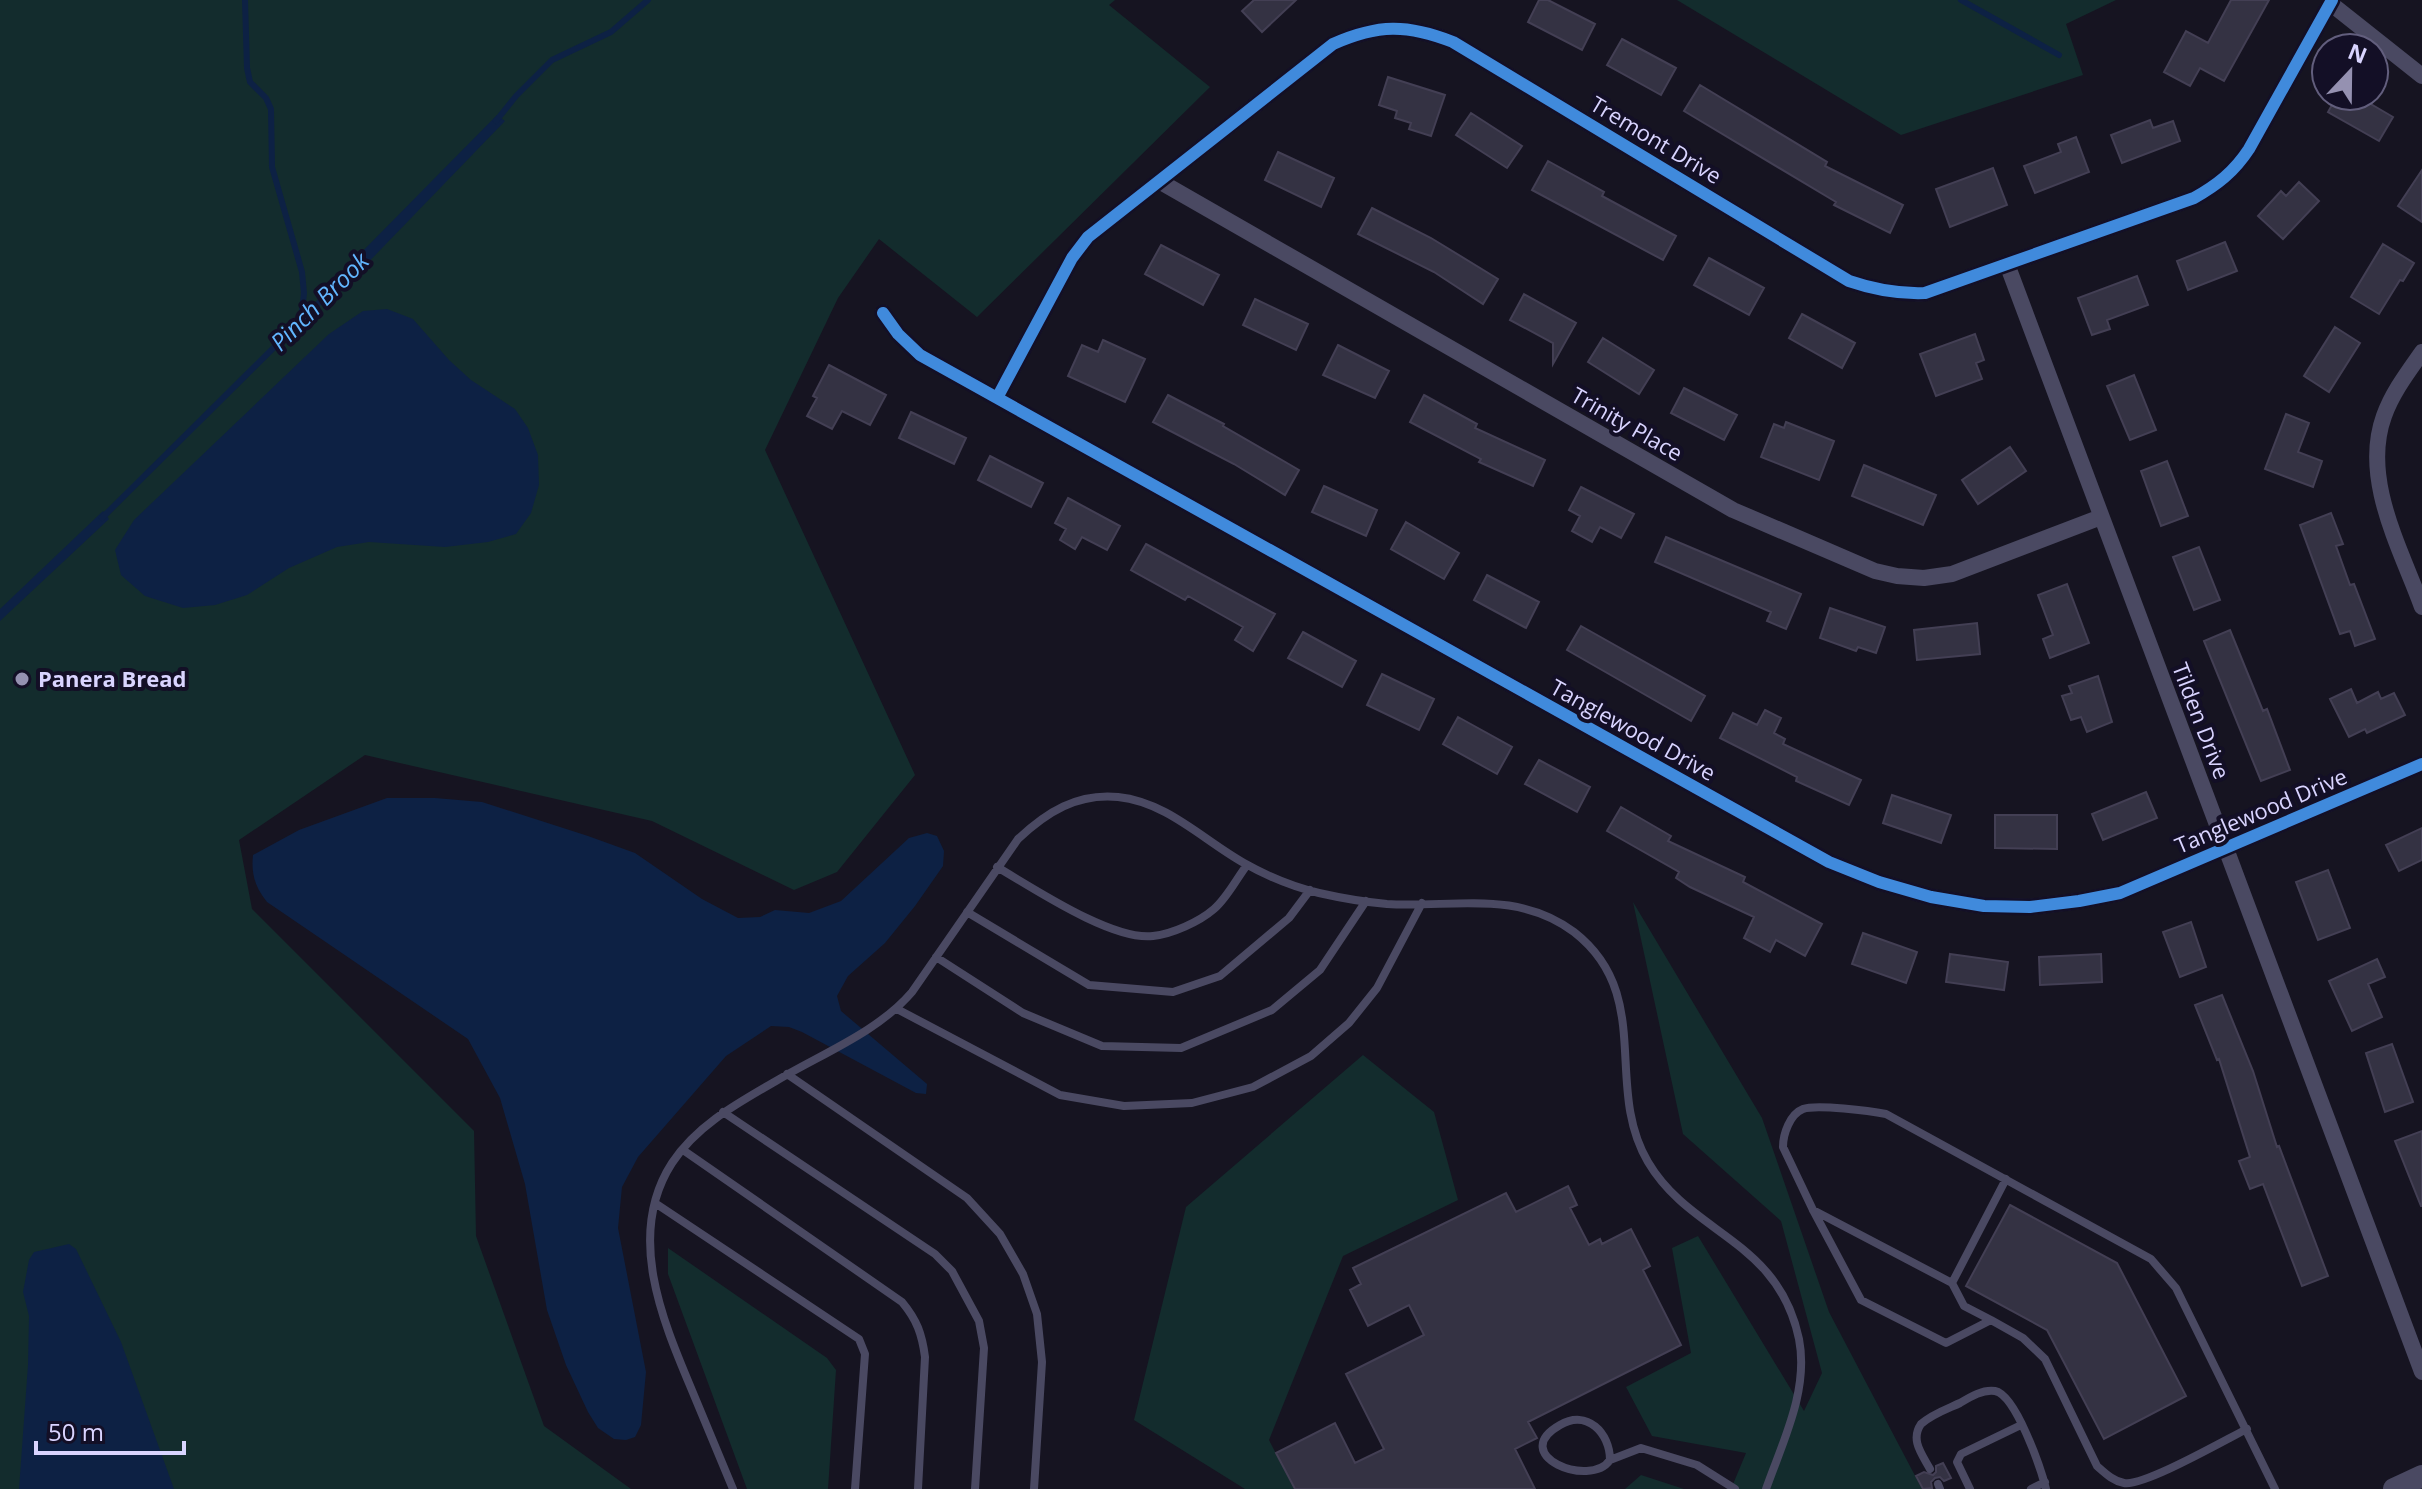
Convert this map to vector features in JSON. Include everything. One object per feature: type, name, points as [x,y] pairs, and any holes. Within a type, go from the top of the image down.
[{"type":"street","points":[[2331,1],[2422,76]]},
{"type":"street","name":"Tremont Drive","points":[[997,398],[1072,258],[1088,237],[1333,44],[1357,33],[1402,28],[1428,32],[1475,54],[1849,281],[1901,294],[1925,293],[2194,198],[2217,185],[2237,167],[2249,149],[2331,1]]},
{"type":"street","name":"Trinity Place","points":[[1159,181],[1733,510],[1875,571],[1924,578],[1952,574],[2101,517]]},
{"type":"street","name":"Tilden Drive","points":[[2007,264],[2422,1372]]},
{"type":"street","name":"Tanglewood Drive","points":[[883,313],[898,334],[920,355],[1815,854],[1879,882],[1931,897],[1984,906],[2030,907],[2120,893],[2422,764]]},
{"type":"street","points":[[2422,352],[2392,397],[2383,418],[2377,457],[2383,500],[2422,607]]},
{"type":"street","points":[[2394,1489],[2422,1476]]},
{"type":"lane","points":[[733,1489],[673,1345],[655,1292],[650,1238],[655,1203],[667,1172],[683,1150],[723,1112],[879,1023],[897,1009],[1018,839],[1038,821],[1061,807],[1090,797],[1117,797],[1160,809],[1247,865],[1310,890],[1366,901],[1495,902],[1521,906],[1546,915],[1573,932],[1593,950],[1617,992],[1623,1019],[1629,1114],[1649,1164],[1685,1204],[1742,1246],[1762,1265],[1792,1314],[1800,1354],[1798,1394],[1766,1489]]},
{"type":"lane","points":[[997,867],[1075,913],[1113,929],[1151,937],[1188,925],[1215,909],[1247,865]]},
{"type":"lane","points":[[967,912],[1089,985],[1173,992],[1220,976],[1289,918],[1310,890]]},
{"type":"lane","points":[[936,957],[1023,1013],[1102,1046],[1181,1048],[1272,1010],[1320,970],[1366,901]]},
{"type":"lane","points":[[897,1009],[1060,1095],[1124,1106],[1192,1103],[1253,1087],[1311,1056],[1349,1023],[1377,988],[1422,903]]},
{"type":"lane","points":[[787,1074],[967,1198],[1000,1234],[1023,1274],[1037,1314],[1042,1362],[1034,1489]]},
{"type":"lane","points":[[1991,1320],[1946,1343],[1861,1300],[1783,1147],[1783,1138],[1793,1116],[1808,1108],[1886,1114],[2137,1251],[2166,1273],[2275,1489]]},
{"type":"lane","points":[[723,1112],[935,1254],[952,1271],[979,1321],[984,1348],[975,1489]]},
{"type":"lane","points":[[683,1150],[902,1302],[915,1318],[922,1335],[925,1357],[918,1489]]},
{"type":"lane","points":[[1952,1283],[2006,1179]]},
{"type":"lane","points":[[655,1203],[859,1339],[865,1354],[855,1489]]},
{"type":"lane","points":[[1813,1210],[1952,1283],[1964,1306],[2039,1350],[2097,1466],[2112,1478],[2124,1483],[2144,1480],[2247,1429]]},
{"type":"lane","points":[[1930,1469],[1917,1444],[1919,1428],[1927,1419],[1975,1395],[1993,1391],[2001,1393],[2010,1403],[2042,1470],[2046,1485],[2031,1489]]},
{"type":"lane","points":[[1550,1473],[1543,1453],[1545,1442],[1559,1425],[1580,1420],[1600,1429],[1610,1449],[1610,1460],[1597,1480]]},
{"type":"lane","points":[[1970,1489],[1957,1462],[1961,1454],[2021,1425]]},
{"type":"lane","points":[[1610,1460],[1641,1448],[1697,1465],[1735,1489]]},
{"type":"green space","points":[[0,0],[1115,0],[1109,5],[1210,87],[977,317],[879,239],[838,298],[765,450],[915,775],[837,872],[794,890],[652,821],[365,755],[239,840],[252,909],[474,1131],[476,1236],[544,1426],[631,1489],[0,1489]]},
{"type":"green space","points":[[1677,0],[2116,0],[2066,24],[2083,75],[1901,135]]},
{"type":"green space","points":[[1633,902],[1762,1118],[1829,1312],[1922,1489],[1731,1489],[1746,1453],[1652,1436],[1626,1387],[1691,1353],[1672,1248],[1698,1236],[1804,1411],[1822,1373],[1781,1221],[1683,1134]]},
{"type":"green space","points":[[1363,1055],[1434,1112],[1458,1200],[1343,1256],[1269,1440],[1294,1489],[1245,1489],[1134,1420],[1186,1207]]},
{"type":"green space","points":[[668,1248],[827,1358],[836,1370],[828,1489],[747,1489],[668,1274]]},
{"type":"green space","points":[[1641,1475],[1684,1489],[1625,1489]]},
{"type":"water","points":[[497,115],[505,121],[355,276],[349,265]]},
{"type":"water","points":[[387,309],[413,319],[449,360],[471,380],[515,409],[528,428],[538,455],[539,485],[531,513],[516,534],[488,542],[445,547],[369,542],[337,547],[289,568],[247,595],[215,605],[183,608],[145,596],[121,575],[115,550],[134,520],[329,334],[363,311]]},
{"type":"water","points":[[103,511],[109,519],[0,621],[0,609]]},
{"type":"water","points":[[387,798],[482,802],[588,836],[635,853],[702,899],[738,918],[760,917],[775,910],[809,913],[841,901],[909,838],[927,833],[937,836],[944,851],[943,866],[915,906],[885,943],[848,976],[837,996],[841,1011],[927,1084],[926,1094],[916,1093],[802,1032],[789,1027],[771,1026],[726,1056],[638,1157],[622,1187],[618,1228],[646,1372],[641,1425],[635,1437],[614,1439],[598,1428],[566,1365],[547,1310],[525,1184],[500,1098],[468,1039],[267,902],[257,886],[253,874],[253,855],[299,830]]},
{"type":"water","points":[[69,1244],[76,1249],[121,1342],[174,1489],[19,1489],[29,1316],[23,1292],[29,1260],[34,1252]]},
{"type":"building","points":[[1254,0],[1296,0],[1262,32],[1242,11]]},
{"type":"building","points":[[1539,0],[1548,0],[1595,24],[1582,50],[1528,22]]},
{"type":"building","points":[[2231,0],[2269,0],[2224,81],[2200,68],[2190,86],[2164,72],[2186,31],[2208,43]]},
{"type":"building","points":[[1622,39],[1676,68],[1661,95],[1607,65]]},
{"type":"building","points":[[1388,77],[1445,95],[1431,136],[1409,129],[1411,123],[1395,118],[1397,111],[1379,105]]},
{"type":"building","points":[[1700,85],[1827,162],[1825,166],[1903,205],[1890,233],[1834,205],[1836,202],[1684,111]]},
{"type":"building","points":[[2328,112],[2384,112],[2393,117],[2379,141]]},
{"type":"building","points":[[1471,113],[1522,146],[1507,168],[1456,135]]},
{"type":"building","points":[[2150,120],[2153,128],[2173,121],[2180,141],[2122,163],[2111,135]]},
{"type":"building","points":[[2076,137],[2089,172],[2035,193],[2024,166],[2061,152],[2058,144]]},
{"type":"building","points":[[1278,152],[1334,178],[1321,207],[1265,180]]},
{"type":"building","points":[[1548,161],[1604,192],[1602,196],[1676,236],[1663,260],[1532,190]]},
{"type":"building","points":[[1993,168],[2007,205],[1950,227],[1936,189]]},
{"type":"building","points":[[2422,170],[2422,222],[2398,206]]},
{"type":"building","points":[[2299,182],[2319,201],[2283,239],[2258,216],[2281,191],[2286,196]]},
{"type":"building","points":[[1372,208],[1431,238],[1498,279],[1483,304],[1434,272],[1358,234]]},
{"type":"building","points":[[2225,242],[2237,271],[2188,290],[2177,261]]},
{"type":"building","points":[[2383,244],[2414,263],[2379,314],[2351,297]]},
{"type":"building","points":[[1161,245],[1219,275],[1203,305],[1145,274]]},
{"type":"building","points":[[1709,258],[1764,288],[1749,315],[1694,285]]},
{"type":"building","points":[[2137,276],[2148,305],[2107,320],[2110,329],[2092,335],[2078,298]]},
{"type":"building","points":[[1524,294],[1576,323],[1553,364],[1553,343],[1510,320]]},
{"type":"building","points":[[1255,299],[1308,324],[1296,350],[1243,325]]},
{"type":"building","points":[[1802,314],[1855,343],[1842,368],[1789,338]]},
{"type":"building","points":[[2335,327],[2360,343],[2329,392],[2304,376]]},
{"type":"building","points":[[1975,334],[1984,360],[1976,363],[1982,379],[1936,396],[1920,354]]},
{"type":"building","points":[[1603,338],[1654,370],[1639,394],[1588,362]]},
{"type":"building","points":[[1103,340],[1145,359],[1125,402],[1068,376],[1082,345],[1098,352]]},
{"type":"building","points":[[1338,345],[1389,371],[1375,398],[1323,375]]},
{"type":"building","points":[[829,365],[886,395],[870,425],[842,411],[832,429],[807,416],[817,398],[813,396]]},
{"type":"building","points":[[2134,375],[2156,430],[2130,440],[2107,386]]},
{"type":"building","points":[[1684,388],[1737,415],[1724,440],[1671,413]]},
{"type":"building","points":[[1168,395],[1224,424],[1299,470],[1285,495],[1234,464],[1153,422]]},
{"type":"building","points":[[1424,395],[1477,424],[1475,428],[1545,460],[1533,486],[1479,462],[1481,459],[1410,422]]},
{"type":"building","points":[[911,412],[966,438],[954,464],[899,438]]},
{"type":"building","points":[[2286,414],[2309,423],[2298,452],[2322,461],[2313,487],[2265,469]]},
{"type":"building","points":[[1786,422],[1834,441],[1819,480],[1761,457],[1774,424],[1784,428]]},
{"type":"building","points":[[2010,447],[2026,471],[1978,504],[1962,480]]},
{"type":"building","points":[[990,456],[1043,483],[1031,507],[978,480]]},
{"type":"building","points":[[2167,461],[2188,516],[2161,526],[2141,471]]},
{"type":"building","points":[[1864,465],[1936,495],[1923,525],[1852,496]]},
{"type":"building","points":[[1324,486],[1377,510],[1366,536],[1312,512]]},
{"type":"building","points":[[1581,487],[1634,514],[1621,538],[1600,527],[1592,542],[1572,531],[1580,516],[1569,510]]},
{"type":"building","points":[[1068,498],[1120,526],[1107,550],[1082,537],[1075,549],[1060,540],[1066,529],[1055,523]]},
{"type":"building","points":[[2331,513],[2343,544],[2336,546],[2375,639],[2355,646],[2350,631],[2340,634],[2300,525]]},
{"type":"building","points":[[1406,522],[1459,553],[1444,579],[1391,549]]},
{"type":"building","points":[[1666,537],[1801,594],[1786,629],[1767,621],[1771,612],[1655,562]]},
{"type":"building","points":[[1146,544],[1275,614],[1253,651],[1235,640],[1243,627],[1188,596],[1185,600],[1131,570]]},
{"type":"building","points":[[2199,547],[2220,600],[2194,610],[2173,557]]},
{"type":"building","points":[[1487,575],[1539,602],[1526,628],[1474,600]]},
{"type":"building","points":[[2067,584],[2089,643],[2050,658],[2043,639],[2053,635],[2038,595]]},
{"type":"building","points":[[1830,608],[1885,627],[1876,653],[1858,647],[1856,651],[1820,638]]},
{"type":"building","points":[[1977,623],[1980,654],[1917,660],[1914,630]]},
{"type":"building","points":[[1581,626],[1705,696],[1691,721],[1567,650]]},
{"type":"building","points":[[2230,630],[2263,711],[2267,709],[2290,770],[2261,781],[2204,641]]},
{"type":"building","points":[[1303,632],[1356,661],[1342,687],[1288,658]]},
{"type":"building","points":[[1382,674],[1434,699],[1419,730],[1367,705]]},
{"type":"building","points":[[2098,676],[2112,722],[2087,732],[2081,717],[2071,720],[2062,696],[2072,693],[2069,686]]},
{"type":"building","points":[[2351,689],[2357,703],[2378,692],[2381,699],[2394,693],[2405,715],[2367,733],[2365,729],[2349,737],[2330,699]]},
{"type":"building","points":[[1765,710],[1781,718],[1774,733],[1785,739],[1783,744],[1861,780],[1849,805],[1796,781],[1797,777],[1720,738],[1733,713],[1757,725]]},
{"type":"building","points":[[1458,717],[1512,747],[1497,774],[1443,744]]},
{"type":"building","points":[[1539,760],[1590,787],[1577,812],[1525,784]]},
{"type":"building","points":[[2146,792],[2157,818],[2103,840],[2092,814]]},
{"type":"building","points":[[1892,795],[1951,815],[1941,843],[1883,823]]},
{"type":"building","points":[[1621,807],[1671,836],[1668,841],[1745,877],[1743,882],[1822,924],[1805,956],[1776,940],[1770,952],[1744,938],[1754,917],[1690,887],[1676,878],[1679,872],[1607,831]]},
{"type":"building","points":[[1995,815],[2057,815],[2057,849],[1995,848]]},
{"type":"building","points":[[2422,828],[2422,860],[2399,871],[2386,845]]},
{"type":"building","points":[[2328,870],[2350,928],[2318,940],[2296,882]]},
{"type":"building","points":[[2191,922],[2206,967],[2180,977],[2163,932]]},
{"type":"building","points":[[1863,933],[1917,952],[1906,983],[1852,964]]},
{"type":"building","points":[[1950,954],[2008,962],[2004,990],[1946,982]]},
{"type":"building","points":[[2101,954],[2102,982],[2040,985],[2039,957]]},
{"type":"building","points":[[2377,959],[2385,977],[2368,984],[2382,1017],[2352,1031],[2329,981]]},
{"type":"building","points":[[2222,995],[2328,1276],[2302,1286],[2263,1184],[2250,1189],[2239,1161],[2250,1157],[2219,1059],[2195,1005]]},
{"type":"building","points":[[2392,1044],[2413,1102],[2385,1112],[2366,1053]]},
{"type":"building","points":[[2422,1131],[2422,1206],[2421,1206],[2395,1141]]},
{"type":"building","points":[[1568,1186],[1577,1205],[1570,1208],[1589,1245],[1600,1239],[1602,1244],[1631,1229],[1650,1266],[1643,1270],[1681,1345],[1528,1422],[1537,1438],[1515,1449],[1535,1489],[1295,1489],[1276,1453],[1335,1423],[1355,1463],[1384,1449],[1346,1374],[1424,1335],[1409,1305],[1368,1326],[1350,1290],[1361,1284],[1353,1268],[1506,1193],[1516,1212]]},
{"type":"building","points":[[2010,1205],[2117,1263],[2186,1396],[2104,1439],[2047,1330],[1966,1286]]},
{"type":"building","points":[[1943,1463],[1951,1478],[1944,1481],[1940,1477],[1935,1478],[1931,1482],[1932,1488],[1923,1489],[1916,1476],[1924,1472],[1933,1475],[1936,1466]]},
{"type":"waterway","points":[[245,0],[247,68],[250,82],[266,98],[271,109],[272,167],[302,272],[304,293],[301,320]]},
{"type":"waterway","name":"Pinch Brook","points":[[496,121],[552,60],[611,32],[648,0]]},
{"type":"waterway","points":[[1961,0],[2059,55]]},
{"type":"waterway","name":"Pinch Brook","points":[[102,518],[355,267]]},
{"type":"cycle path","points":[[997,398],[1072,258],[1088,237],[1333,44],[1349,37],[1379,30],[1407,29],[1453,42],[1849,281],[1887,291],[1925,293],[2194,198],[2218,183],[2249,149],[2332,0]]},
{"type":"cycle path","points":[[883,313],[898,334],[920,355],[1829,862],[1879,882],[1931,897],[1984,906],[2030,907],[2120,893],[2422,764]]},
{"type":"place","name":"Panera Bread","points":[[22,679]]}]
